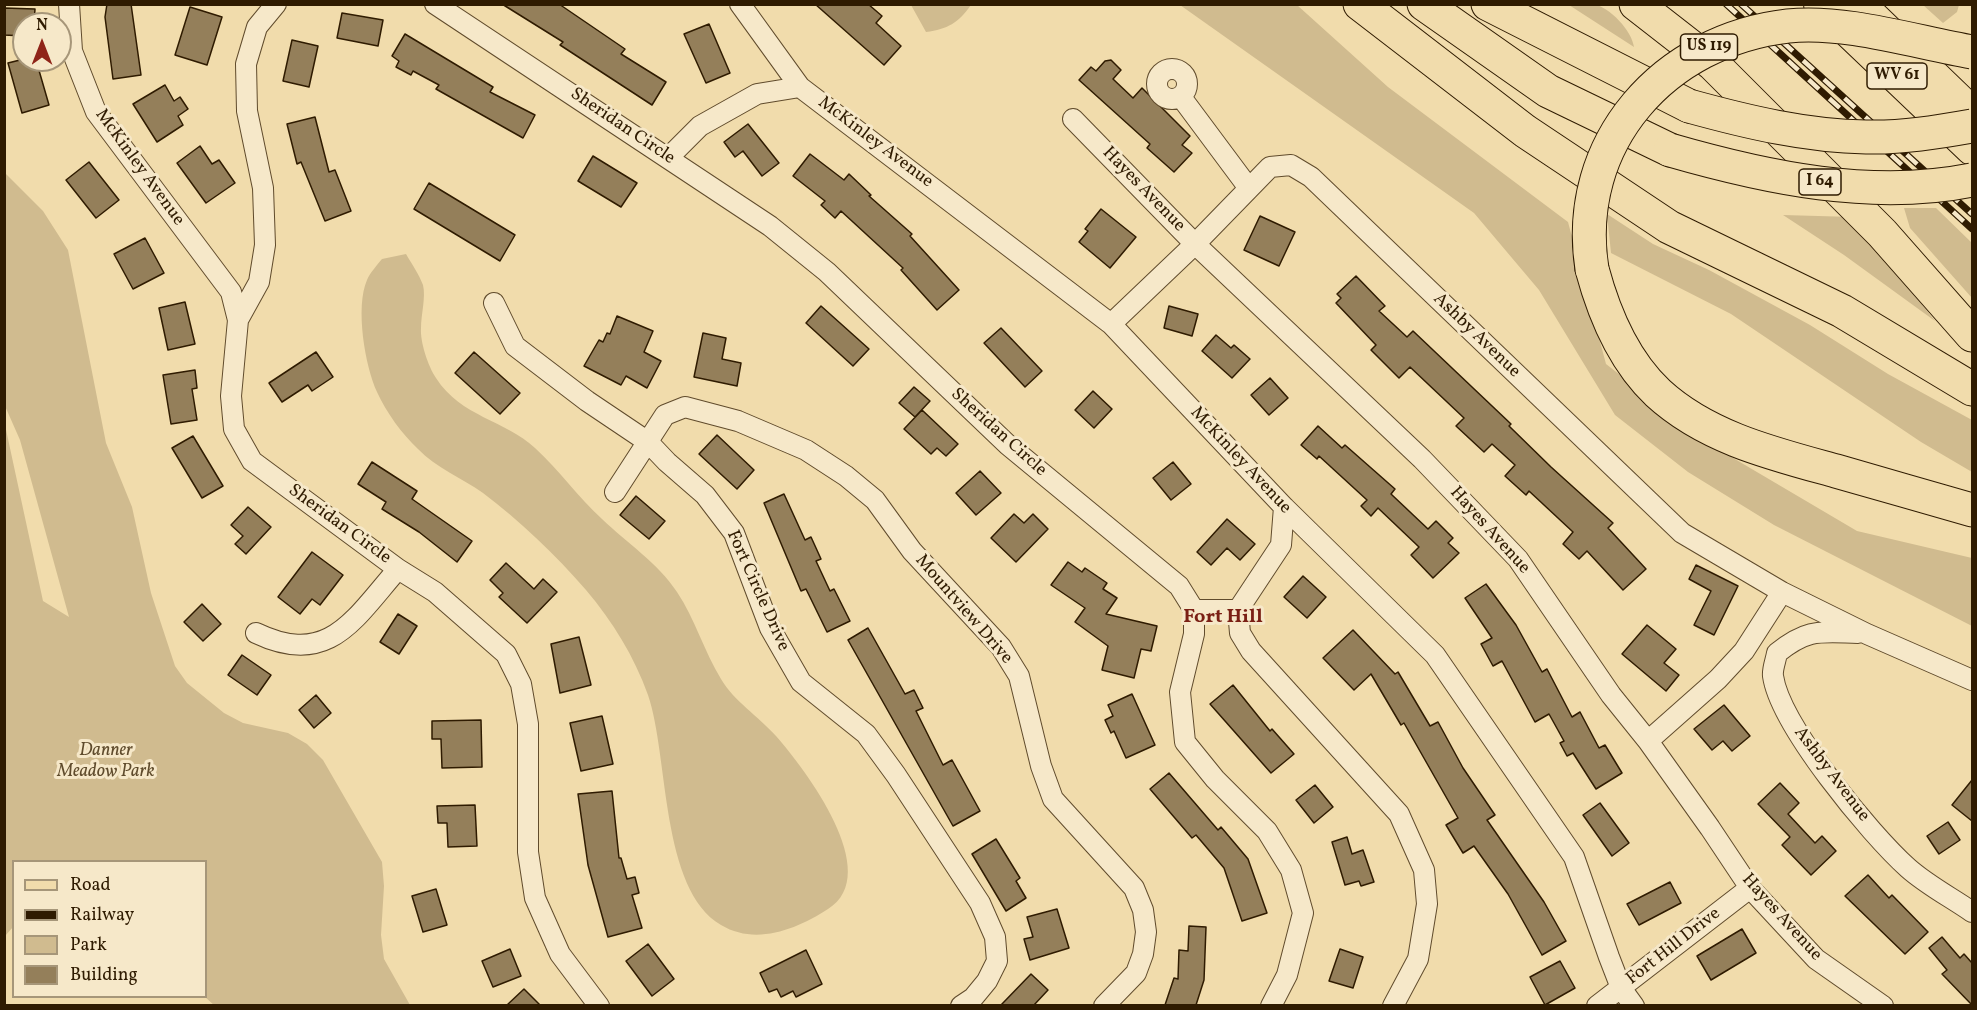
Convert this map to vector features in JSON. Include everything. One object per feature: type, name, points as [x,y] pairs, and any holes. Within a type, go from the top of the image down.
[{"type":"highway","points":[[1360,4],[1525,131],[1669,226],[1842,311],[1972,389]]},
{"type":"highway","name":"I 64","points":[[1424,4],[1548,91],[1670,150],[1725,166],[1836,185],[1899,188],[1947,186],[1972,180]]},
{"type":"highway","points":[[1488,4],[1689,106],[1748,122],[1867,138],[1934,133],[1972,126]]},
{"type":"highway","points":[[1636,4],[1713,64],[1882,233],[1972,334]]},
{"type":"highway","name":"US 119","points":[[1972,52],[1835,26],[1779,28],[1747,33],[1710,46],[1673,69],[1629,111],[1602,159],[1588,230],[1592,269],[1606,313],[1620,343],[1657,392],[1684,413],[1760,450],[1972,510]]},
{"type":"main road","name":"WV 61","points":[[1820,4],[1972,149]]},
{"type":"main road","name":"WV 61","points":[[1859,4],[1972,112]]},
{"type":"street","name":"McKinley Avenue","points":[[69,4],[72,51],[96,112],[231,292],[237,320]]},
{"type":"street","name":"Sheridan Circle","points":[[276,4],[257,27],[246,64],[247,111],[263,188],[265,244],[259,282],[237,320],[231,396],[234,429],[252,461],[398,569],[435,592],[506,654],[521,684],[528,724],[528,852],[535,898],[560,954],[599,1005]]},
{"type":"street","name":"Sheridan Circle","points":[[435,4],[771,226],[827,272],[1008,445],[1179,586],[1194,610]]},
{"type":"street","name":"McKinley Avenue","points":[[740,4],[800,87],[1111,324],[1284,507],[1441,665],[1574,857],[1621,988],[1634,1005]]},
{"type":"street","points":[[668,158],[700,126],[758,94],[800,87]]},
{"type":"street","points":[[1180,97],[1248,187]]},
{"type":"street","name":"Hayes Avenue","points":[[1073,119],[1195,244],[1422,459],[1518,559],[1611,695],[1648,741],[1750,888],[1816,959],[1883,1005]]},
{"type":"street","name":"Ashby Avenue","points":[[1111,324],[1195,244],[1248,187],[1270,167],[1291,165],[1311,177],[1682,533],[1782,592],[1867,634],[1971,679]]},
{"type":"street","name":"Fort Circle Drive","points":[[494,303],[515,346],[587,401],[648,442],[705,495],[734,533],[770,628],[801,682],[866,734],[980,903],[995,937],[997,961],[980,989],[961,1005]]},
{"type":"street","name":"Mountview Drive","points":[[615,492],[665,415],[685,407],[738,421],[806,450],[846,476],[875,500],[912,551],[1001,647],[1019,676],[1041,766],[1053,799],[1134,888],[1143,910],[1146,932],[1136,973],[1104,1005]]},
{"type":"street","points":[[1284,507],[1281,545],[1238,610],[1240,633],[1251,651],[1399,814],[1424,870],[1427,904],[1418,959],[1393,1005]]},
{"type":"street","points":[[256,633],[274,641],[301,646],[325,641],[347,627],[398,569]]},
{"type":"street","points":[[1648,741],[1718,680],[1744,651],[1782,592]]},
{"type":"street","points":[[1238,610],[1194,610],[1194,634],[1180,692],[1185,742],[1215,779],[1267,831],[1291,870],[1304,913],[1287,975],[1271,1005]]},
{"type":"street","name":"Ashby Avenue","points":[[1867,634],[1820,632],[1796,638],[1777,653],[1773,675],[1784,708],[1802,741],[1878,837],[1909,869],[1972,912]]},
{"type":"street","points":[[1744,651],[1777,653]]},
{"type":"street","name":"Fort Hill Drive","points":[[1597,1005],[1750,888]]},
{"type":"green space","points":[[911,5],[971,5],[952,24],[926,32]]},
{"type":"green space","points":[[1180,5],[1297,5],[1388,87],[1568,222],[1606,364],[1706,442],[1857,531],[1972,558],[1972,626],[1774,525],[1688,472],[1615,415],[1539,290],[1474,213]]},
{"type":"green space","points":[[1569,5],[1600,6],[1625,27],[1634,47]]},
{"type":"green space","points":[[1923,5],[1959,5],[1957,12],[1943,23]]},
{"type":"green space","name":"Danner Meadow Park","points":[[5,173],[43,211],[68,250],[106,443],[132,507],[151,593],[175,666],[187,683],[224,713],[243,723],[288,733],[307,744],[323,760],[382,862],[384,886],[381,935],[384,959],[410,1005],[215,1006],[206,998],[207,860],[12,860],[12,928],[5,936],[5,425],[43,601],[69,617],[20,440],[5,406]]},
{"type":"green space","points":[[1904,208],[1936,208],[1972,243],[1972,298],[1910,228]]},
{"type":"green space","points":[[1607,214],[1653,244],[1709,270],[1810,325],[1888,374],[1972,420],[1972,472],[1921,442],[1731,314],[1611,253]]},
{"type":"green space","points":[[1783,215],[1853,217],[1935,321],[1844,255]]},
{"type":"green space","points":[[406,254],[423,285],[421,334],[427,361],[436,378],[446,391],[470,410],[510,431],[535,448],[593,511],[661,572],[683,602],[726,687],[789,751],[820,796],[834,822],[844,848],[848,872],[843,893],[828,909],[790,928],[762,934],[748,934],[721,925],[701,907],[687,882],[677,852],[655,721],[648,695],[614,627],[574,577],[511,515],[483,493],[425,456],[400,430],[377,392],[365,352],[362,320],[363,291],[368,277],[382,259]]},
{"type":"building","points":[[107,4],[131,4],[141,75],[113,79],[105,17]]},
{"type":"building","points":[[502,4],[559,4],[625,49],[621,54],[666,82],[652,105],[560,45],[563,42]]},
{"type":"building","points":[[815,4],[868,4],[882,16],[876,23],[901,46],[884,65]]},
{"type":"building","points":[[190,7],[222,17],[207,65],[175,55]]},
{"type":"building","points":[[4,8],[35,9],[35,12],[12,12],[12,35],[4,35]]},
{"type":"building","points":[[342,13],[383,20],[378,46],[337,38]]},
{"type":"building","points":[[709,24],[730,73],[706,83],[684,34]]},
{"type":"building","points":[[405,34],[493,87],[490,92],[535,115],[523,138],[436,89],[439,85],[413,71],[411,75],[396,67],[399,61],[392,56]]},
{"type":"building","points":[[292,40],[318,46],[309,87],[283,81]]},
{"type":"building","points":[[1111,60],[1121,70],[1113,79],[1133,98],[1142,88],[1190,136],[1182,145],[1192,153],[1174,172],[1147,148],[1150,144],[1079,80],[1091,67],[1096,71],[1105,61]]},
{"type":"building","points":[[12,62],[12,72],[39,72],[49,105],[22,113],[8,63]]},
{"type":"building","points":[[165,85],[174,101],[180,97],[188,109],[178,116],[183,125],[157,142],[133,104]]},
{"type":"building","points":[[315,117],[329,172],[335,170],[351,211],[325,221],[301,162],[297,164],[287,124]]},
{"type":"building","points":[[748,124],[779,163],[762,176],[743,151],[735,157],[724,142]]},
{"type":"building","points":[[200,146],[212,164],[219,160],[235,183],[206,203],[177,163]]},
{"type":"building","points":[[810,154],[844,180],[849,174],[871,195],[869,196],[912,234],[910,236],[959,290],[937,310],[901,270],[903,268],[841,211],[835,218],[821,205],[825,201],[793,176]]},
{"type":"building","points":[[593,156],[637,183],[621,207],[578,181]]},
{"type":"building","points":[[89,162],[119,200],[96,218],[66,180]]},
{"type":"building","points":[[429,183],[515,235],[500,261],[414,209]]},
{"type":"building","points":[[1101,209],[1136,237],[1110,268],[1079,242],[1088,231],[1085,229]]},
{"type":"building","points":[[1260,216],[1295,232],[1279,266],[1244,250]]},
{"type":"building","points":[[145,238],[164,273],[133,289],[114,254]]},
{"type":"building","points":[[1356,276],[1385,306],[1379,311],[1407,337],[1413,331],[1511,424],[1509,426],[1551,467],[1613,523],[1608,528],[1646,569],[1623,590],[1587,551],[1579,559],[1563,544],[1573,532],[1529,491],[1526,495],[1505,476],[1515,465],[1492,444],[1484,452],[1456,426],[1464,418],[1410,367],[1399,378],[1371,350],[1376,345],[1336,303],[1341,298],[1337,294]]},
{"type":"building","points":[[185,302],[195,344],[168,350],[159,308]]},
{"type":"building","points":[[821,306],[869,349],[853,366],[806,323]]},
{"type":"building","points":[[1169,306],[1198,314],[1192,336],[1164,328]]},
{"type":"building","points":[[617,316],[653,331],[644,352],[661,361],[647,388],[626,376],[621,385],[584,366],[599,340],[603,342],[607,333],[610,334]]},
{"type":"building","points":[[1001,328],[1042,371],[1025,387],[984,343]]},
{"type":"building","points":[[703,333],[726,338],[722,359],[741,363],[737,386],[694,377]]},
{"type":"building","points":[[1216,335],[1231,348],[1234,345],[1250,359],[1232,378],[1202,351]]},
{"type":"building","points":[[316,352],[333,377],[312,391],[308,385],[282,402],[269,383]]},
{"type":"building","points":[[474,352],[520,393],[500,414],[455,373]]},
{"type":"building","points":[[195,370],[197,388],[192,389],[197,420],[171,424],[163,375]]},
{"type":"building","points":[[1270,378],[1288,398],[1269,415],[1251,395]]},
{"type":"building","points":[[914,387],[930,401],[915,417],[899,403]]},
{"type":"building","points":[[1093,391],[1112,409],[1094,428],[1075,410]]},
{"type":"building","points":[[922,410],[958,444],[946,456],[937,448],[931,454],[904,429]]},
{"type":"building","points":[[1318,426],[1342,448],[1345,445],[1395,489],[1391,494],[1428,529],[1436,521],[1453,538],[1448,543],[1459,553],[1433,578],[1411,555],[1419,547],[1378,508],[1371,516],[1361,506],[1367,500],[1319,456],[1317,459],[1301,445]]},
{"type":"building","points":[[717,435],[754,470],[737,489],[699,454]]},
{"type":"building","points":[[193,436],[223,486],[202,498],[172,448]]},
{"type":"building","points":[[372,462],[417,491],[412,499],[472,541],[457,562],[419,532],[382,509],[386,502],[358,484]]},
{"type":"building","points":[[1173,462],[1191,484],[1171,500],[1153,478]]},
{"type":"building","points":[[980,471],[1001,493],[976,515],[956,493]]},
{"type":"building","points":[[784,494],[805,540],[811,537],[821,559],[816,561],[830,591],[834,589],[850,621],[827,632],[806,589],[801,591],[764,503]]},
{"type":"building","points":[[636,496],[665,521],[649,539],[620,515]]},
{"type":"building","points":[[248,507],[271,527],[246,554],[235,544],[243,536],[231,525]]},
{"type":"building","points":[[1014,514],[1024,523],[1033,514],[1048,529],[1016,562],[991,538]]},
{"type":"building","points":[[1227,519],[1255,544],[1240,560],[1227,548],[1211,565],[1197,552]]},
{"type":"building","points":[[312,552],[343,575],[320,605],[312,599],[300,614],[278,597]]},
{"type":"building","points":[[1068,562],[1082,572],[1085,568],[1107,583],[1103,589],[1117,598],[1106,614],[1157,626],[1151,651],[1141,649],[1134,678],[1102,670],[1108,646],[1075,622],[1085,608],[1051,585]]},
{"type":"building","points":[[506,563],[534,589],[543,579],[557,592],[527,623],[499,597],[503,593],[490,580]]},
{"type":"building","points":[[1696,565],[1738,586],[1714,635],[1694,625],[1711,591],[1689,579]]},
{"type":"building","points":[[1303,576],[1326,597],[1307,618],[1284,597]]},
{"type":"building","points":[[1486,584],[1516,625],[1542,672],[1547,669],[1572,717],[1580,712],[1599,748],[1605,745],[1622,773],[1596,789],[1573,753],[1567,756],[1560,743],[1564,741],[1549,714],[1535,722],[1502,661],[1493,666],[1481,644],[1492,638],[1465,598]]},
{"type":"building","points":[[202,604],[221,624],[203,641],[184,622]]},
{"type":"building","points":[[398,614],[417,626],[399,654],[380,642]]},
{"type":"building","points":[[1647,625],[1676,649],[1664,663],[1679,675],[1666,691],[1622,654]]},
{"type":"building","points":[[868,628],[905,694],[914,690],[923,708],[916,711],[943,765],[952,760],[980,811],[953,826],[848,640]]},
{"type":"building","points":[[1353,630],[1395,674],[1398,672],[1430,726],[1438,722],[1463,768],[1495,815],[1487,820],[1544,902],[1566,941],[1542,955],[1508,894],[1474,846],[1463,853],[1446,825],[1458,818],[1404,723],[1401,725],[1371,674],[1354,690],[1323,658]]},
{"type":"building","points":[[579,637],[591,685],[560,693],[551,644]]},
{"type":"building","points":[[242,655],[271,675],[257,695],[228,675]]},
{"type":"building","points":[[1233,685],[1270,731],[1272,729],[1294,754],[1271,773],[1210,704]]},
{"type":"building","points":[[1132,694],[1155,745],[1126,758],[1114,731],[1111,733],[1105,720],[1113,716],[1108,705]]},
{"type":"building","points":[[316,695],[331,713],[314,728],[299,710]]},
{"type":"building","points":[[1724,705],[1750,736],[1732,751],[1723,741],[1712,750],[1694,729]]},
{"type":"building","points":[[602,716],[613,764],[581,771],[570,723]]},
{"type":"building","points":[[481,720],[482,767],[442,768],[441,739],[432,739],[432,721]]},
{"type":"building","points":[[1169,773],[1218,830],[1221,827],[1248,859],[1267,913],[1242,921],[1224,868],[1196,835],[1192,838],[1150,789]]},
{"type":"building","points":[[1972,780],[1972,821],[1952,805]]},
{"type":"building","points":[[1780,783],[1799,803],[1788,814],[1815,843],[1822,836],[1836,851],[1811,875],[1782,845],[1790,837],[1758,804]]},
{"type":"building","points":[[1315,785],[1333,807],[1314,823],[1296,800]]},
{"type":"building","points":[[612,791],[619,858],[621,858],[627,879],[635,877],[639,893],[632,895],[642,928],[608,937],[588,865],[578,794]]},
{"type":"building","points":[[1600,803],[1629,843],[1612,856],[1583,815]]},
{"type":"building","points":[[475,805],[477,846],[448,847],[447,823],[438,823],[437,806]]},
{"type":"building","points":[[1948,822],[1960,840],[1939,854],[1927,836]]},
{"type":"building","points":[[1347,837],[1352,854],[1363,850],[1374,882],[1361,886],[1359,881],[1345,885],[1332,842]]},
{"type":"building","points":[[996,839],[1020,878],[1016,881],[1026,898],[1006,911],[972,854]]},
{"type":"building","points":[[1868,875],[1889,898],[1892,895],[1928,932],[1905,954],[1845,896]]},
{"type":"building","points":[[1670,882],[1681,903],[1639,925],[1627,904]]},
{"type":"building","points":[[436,889],[447,925],[423,932],[412,896]]},
{"type":"building","points":[[1057,909],[1069,948],[1030,960],[1024,939],[1033,937],[1027,917]]},
{"type":"building","points":[[1189,926],[1206,927],[1204,980],[1196,1005],[1165,1005],[1174,978],[1178,979],[1179,950],[1188,951]]},
{"type":"building","points":[[1742,929],[1756,953],[1711,980],[1697,956]]},
{"type":"building","points":[[1942,937],[1960,958],[1964,954],[1972,963],[1972,1005],[1942,974],[1947,970],[1929,948]]},
{"type":"building","points":[[648,944],[674,979],[652,996],[626,961]]},
{"type":"building","points":[[510,949],[521,976],[493,987],[482,961]]},
{"type":"building","points":[[1340,949],[1363,957],[1353,988],[1329,981]]},
{"type":"building","points":[[806,950],[822,984],[796,997],[793,991],[781,997],[777,989],[769,992],[760,973]]},
{"type":"building","points":[[1560,961],[1575,988],[1545,1005],[1530,977]]},
{"type":"building","points":[[1031,974],[1048,990],[1034,1005],[1001,1005]]},
{"type":"building","points":[[524,989],[540,1005],[507,1005]]},
{"type":"railway","points":[[1726,4],[1972,229]]},
{"type":"railway","points":[[1741,4],[1972,214]]},
{"type":"district","name":"Fort Hill","points":[[1223,618]]}]
